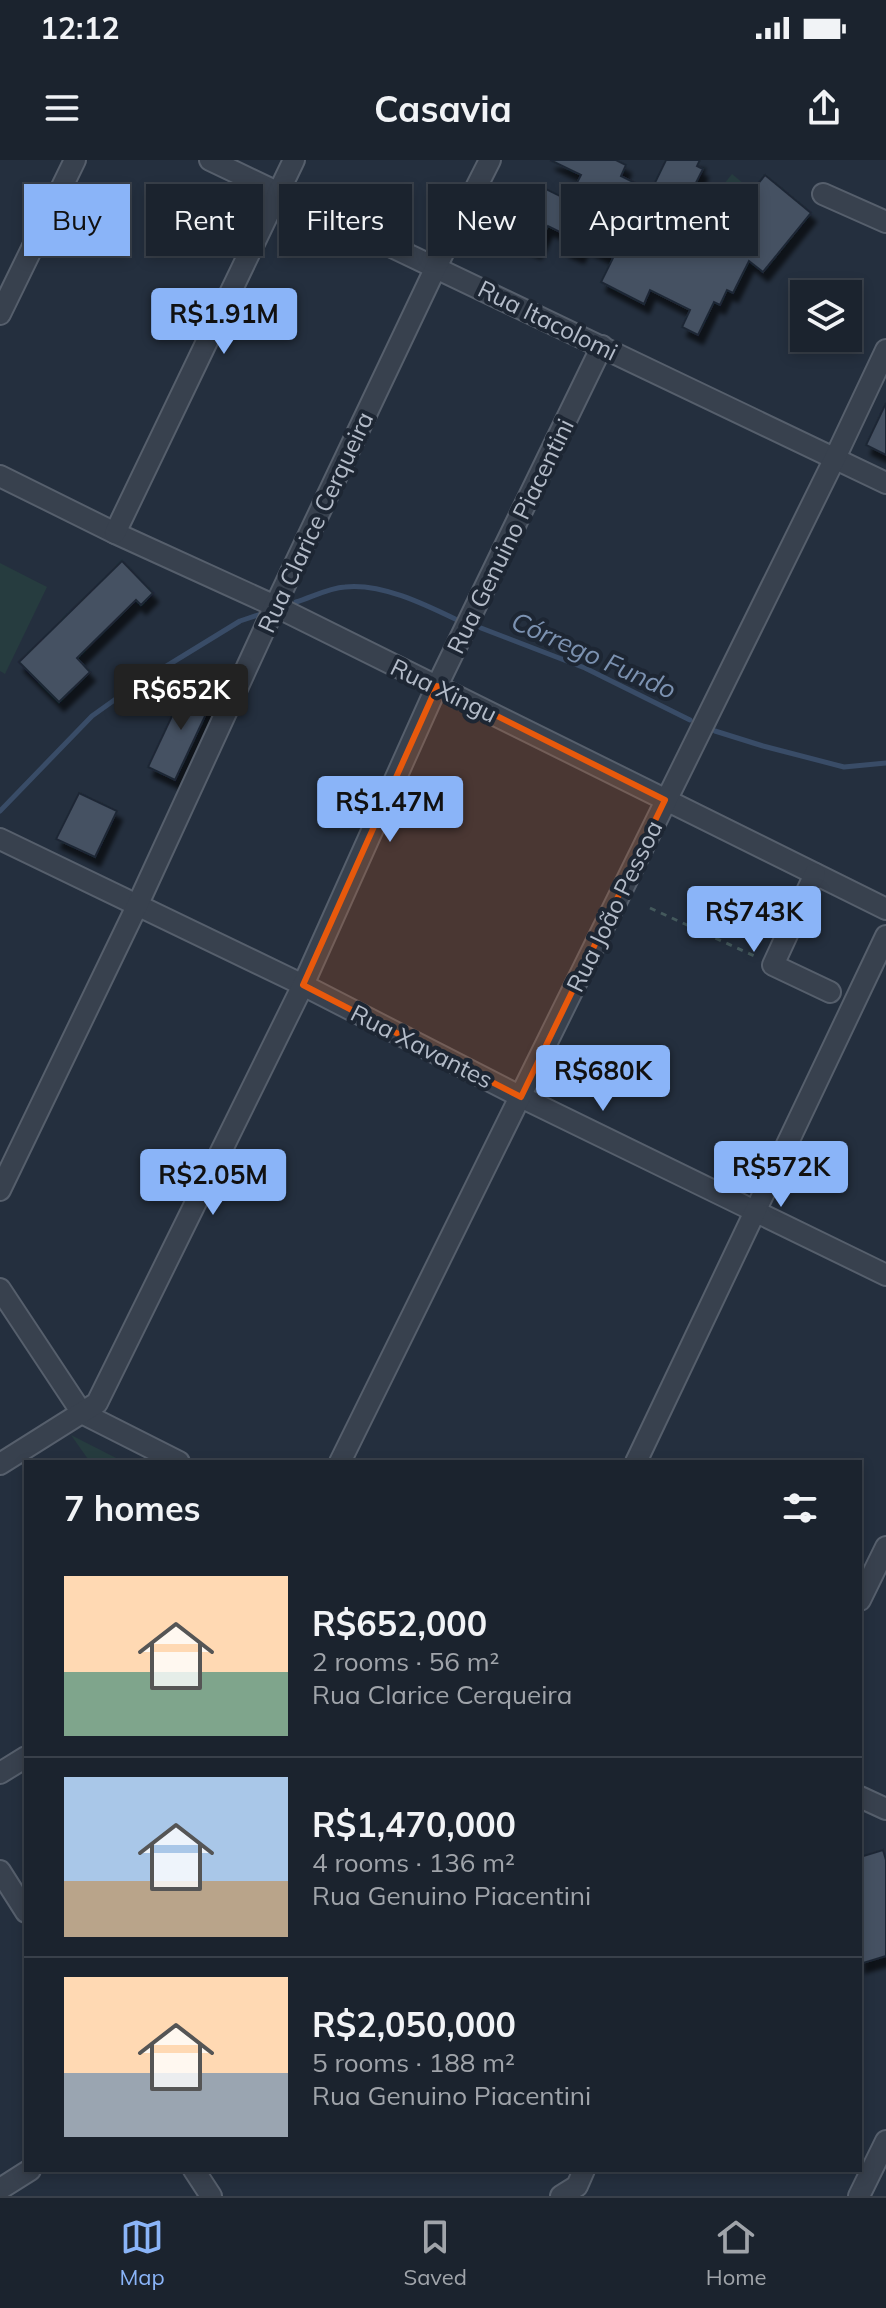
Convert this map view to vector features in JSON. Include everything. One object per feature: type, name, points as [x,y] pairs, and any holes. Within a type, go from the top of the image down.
[{"type":"street","points":[[0,314],[75,160]]},
{"type":"street","name":"Rua Itacolomi","points":[[210,160],[886,483]]},
{"type":"street","points":[[115,533],[294,160]]},
{"type":"street","name":"Rua Clarice Cerqueira","points":[[2,1181],[137,906],[275,606],[490,160]]},
{"type":"street","points":[[823,194],[886,222]]},
{"type":"street","name":"Rua Genuino Piacentini","points":[[0,1464],[97,1403],[303,985],[437,686],[602,346]]},
{"type":"street","name":"Rua João Pessoa","points":[[341,1460],[886,350]]},
{"type":"street","name":"Rua Xingu","points":[[0,476],[275,606],[886,909]]},
{"type":"street","name":"Rua Xavantes","points":[[0,839],[303,985],[521,1097],[886,1275]]},
{"type":"street","points":[[815,874],[773,965],[830,992]]},
{"type":"street","points":[[637,1460],[886,936]]},
{"type":"street","points":[[0,1289],[82,1413],[175,1460]]},
{"type":"street","points":[[862,1596],[886,1547]]},
{"type":"street","points":[[0,1773],[24,1758]]},
{"type":"street","points":[[862,1798],[886,1809]]},
{"type":"street","points":[[0,1871],[24,1909]]},
{"type":"street","points":[[859,2196],[886,2141]]},
{"type":"street","points":[[0,2189],[27,2172]]},
{"type":"street","points":[[195,2172],[211,2196]]},
{"type":"path","points":[[650,908],[773,965]]},
{"type":"highlighted area","points":[[437,686],[665,800],[521,1097],[303,985]]},
{"type":"green space","points":[[732,174],[744,184],[724,184]]},
{"type":"green space","points":[[0,563],[47,587],[5,674],[0,671]]},
{"type":"green space","points":[[71,1435],[120,1460],[89,1460]]},
{"type":"building","points":[[550,160],[616,160],[626,165],[621,176],[637,184],[576,184],[581,175]]},
{"type":"building","points":[[666,160],[700,160],[697,166],[703,169],[695,184],[654,184]]},
{"type":"building","points":[[765,175],[811,213],[763,272],[749,261],[733,293],[727,290],[720,305],[714,302],[698,335],[682,327],[690,310],[650,290],[644,304],[601,282],[613,258],[609,256],[758,256],[758,184]]},
{"type":"building","points":[[545,188],[561,196],[561,232],[548,226],[545,232]]},
{"type":"building","points":[[886,403],[886,455],[866,445]]},
{"type":"building","points":[[122,561],[153,593],[141,605],[136,600],[77,658],[90,672],[59,702],[19,662]]},
{"type":"building","points":[[187,684],[214,697],[175,780],[148,767]]},
{"type":"building","points":[[79,793],[117,811],[95,857],[56,839]]},
{"type":"building","points":[[883,1850],[886,1860],[886,1956],[862,1963],[862,1856]]},
{"type":"waterway","name":"Córrego Fundo","points":[[296,602],[333,589],[373,588],[402,596],[455,619]]},
{"type":"waterway","name":"Córrego Fundo","points":[[0,811],[92,716],[134,686],[240,621],[261,614]]},
{"type":"waterway","name":"Córrego Fundo","points":[[481,628],[585,668],[690,720]]},
{"type":"waterway","name":"Córrego Fundo","points":[[715,731],[844,767],[886,763]]}]
